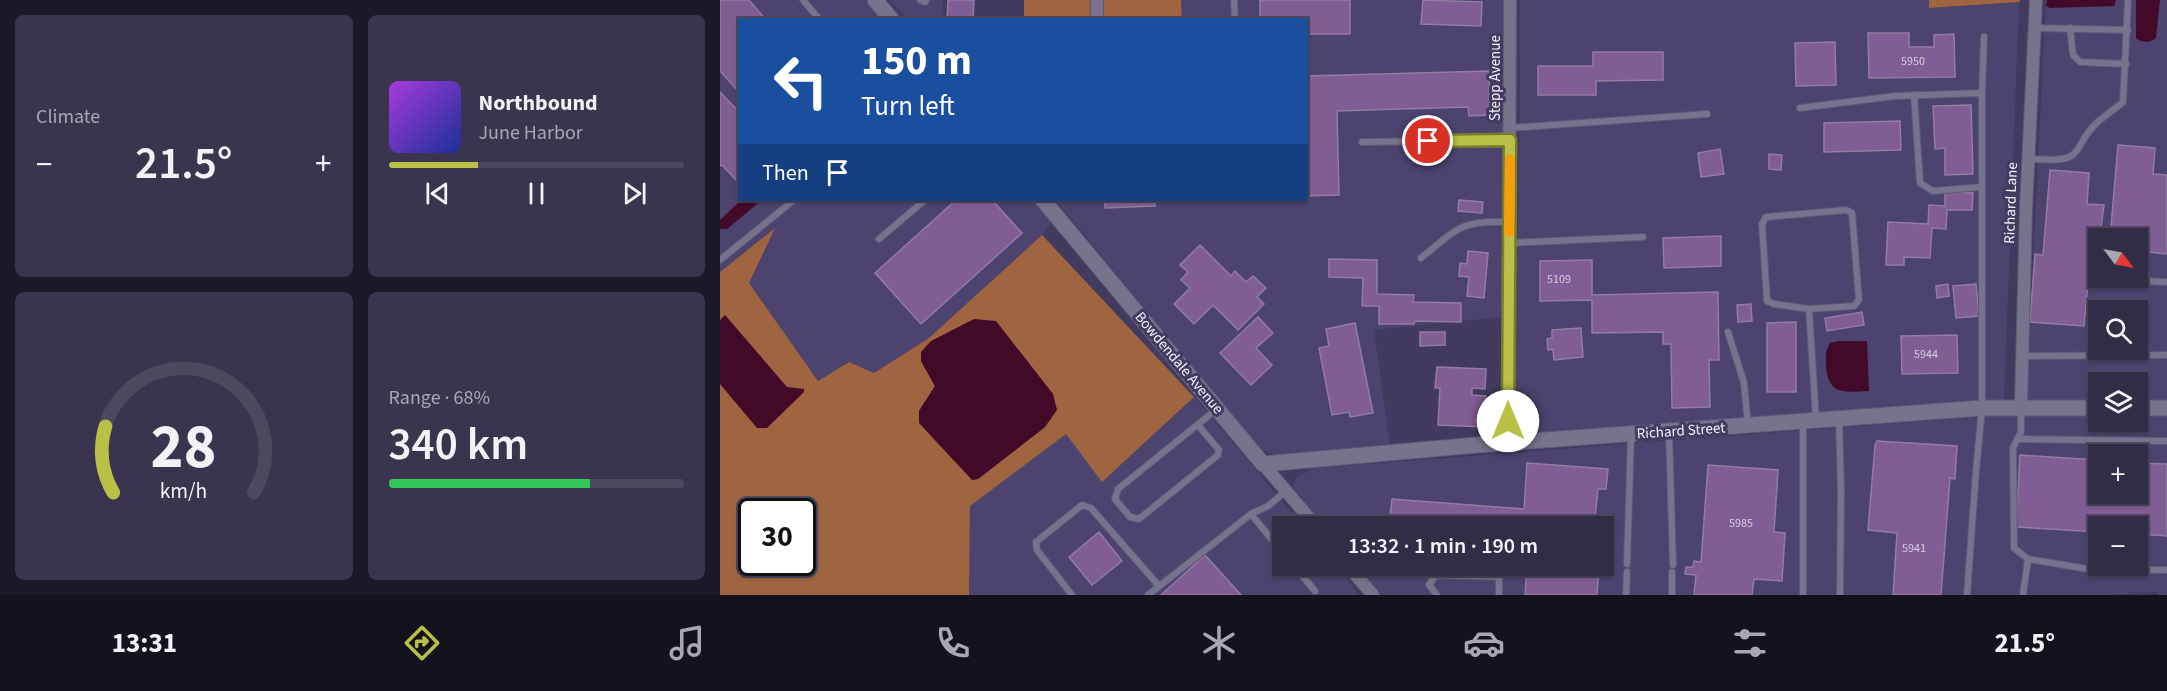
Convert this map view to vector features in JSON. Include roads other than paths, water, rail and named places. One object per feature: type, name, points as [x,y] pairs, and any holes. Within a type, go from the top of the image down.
[{"type":"street","points":[[875,0],[889,18]]},
{"type":"street","points":[[1097,0],[1097,18]]},
{"type":"street","name":"Stepp Avenue","points":[[1508,444],[1510,0]]},
{"type":"street","name":"Richard Lane","points":[[2021,407],[2028,159],[2036,0]]},
{"type":"street","name":"Bowdendale Avenue","points":[[1044,201],[1307,516]]},
{"type":"street","name":"Richard Street","points":[[1263,464],[1477,445],[1982,408],[2088,408]]},
{"type":"street","points":[[2148,408],[2167,408]]},
{"type":"street","points":[[1356,576],[1372,595]]},
{"type":"lane","points":[[803,0],[818,18]]},
{"type":"lane","points":[[920,0],[925,2],[926,0]]},
{"type":"lane","points":[[1234,0],[1235,18]]},
{"type":"lane","points":[[2028,159],[2061,159],[2071,156],[2077,151],[2096,122],[2123,102],[2128,0]]},
{"type":"lane","points":[[2035,28],[2128,30]]},
{"type":"lane","points":[[2070,28],[2073,55],[2080,62],[2126,64]]},
{"type":"lane","points":[[1967,595],[1982,408],[1984,37]]},
{"type":"lane","points":[[1800,108],[1914,95],[1983,93]]},
{"type":"lane","points":[[1914,95],[1920,183],[1933,191],[1983,188]]},
{"type":"lane","points":[[1362,142],[1510,134],[1707,114]]},
{"type":"lane","points":[[720,260],[793,201]]},
{"type":"lane","points":[[879,238],[924,201]]},
{"type":"lane","points":[[1846,210],[1852,213],[1859,300],[1854,306],[1809,309],[1767,301],[1762,224],[1766,217],[1846,210]]},
{"type":"lane","points":[[1421,258],[1467,224],[1485,221],[1509,222]]},
{"type":"lane","points":[[1509,243],[1642,237]]},
{"type":"lane","points":[[2148,281],[2167,282]]},
{"type":"lane","points":[[1803,595],[1810,421],[1809,309]]},
{"type":"lane","points":[[1728,332],[1744,383],[1748,426]]},
{"type":"lane","points":[[2022,356],[2167,355]]},
{"type":"lane","points":[[2021,407],[2021,432],[2013,448],[2014,548],[2028,559],[2088,569],[2167,570]]},
{"type":"lane","points":[[1198,425],[1219,450],[1218,455],[1139,519],[1130,517],[1115,499],[1119,489],[1217,408]]},
{"type":"lane","points":[[1839,418],[1840,595]]},
{"type":"lane","points":[[1669,432],[1672,595]]},
{"type":"lane","points":[[1626,595],[1631,435]]},
{"type":"lane","points":[[2017,439],[2167,441]]},
{"type":"lane","points":[[1148,595],[1251,514],[1268,506],[1286,491]]},
{"type":"lane","points":[[1072,595],[1037,550],[1036,542],[1082,505],[1091,508],[1159,586]]},
{"type":"lane","points":[[1251,514],[1272,540]]},
{"type":"lane","points":[[2023,595],[2028,559]]},
{"type":"lane","points":[[1437,595],[1429,585],[1436,575],[1499,577],[1499,595]]},
{"type":"lane","points":[[1302,576],[1315,591]]}]
